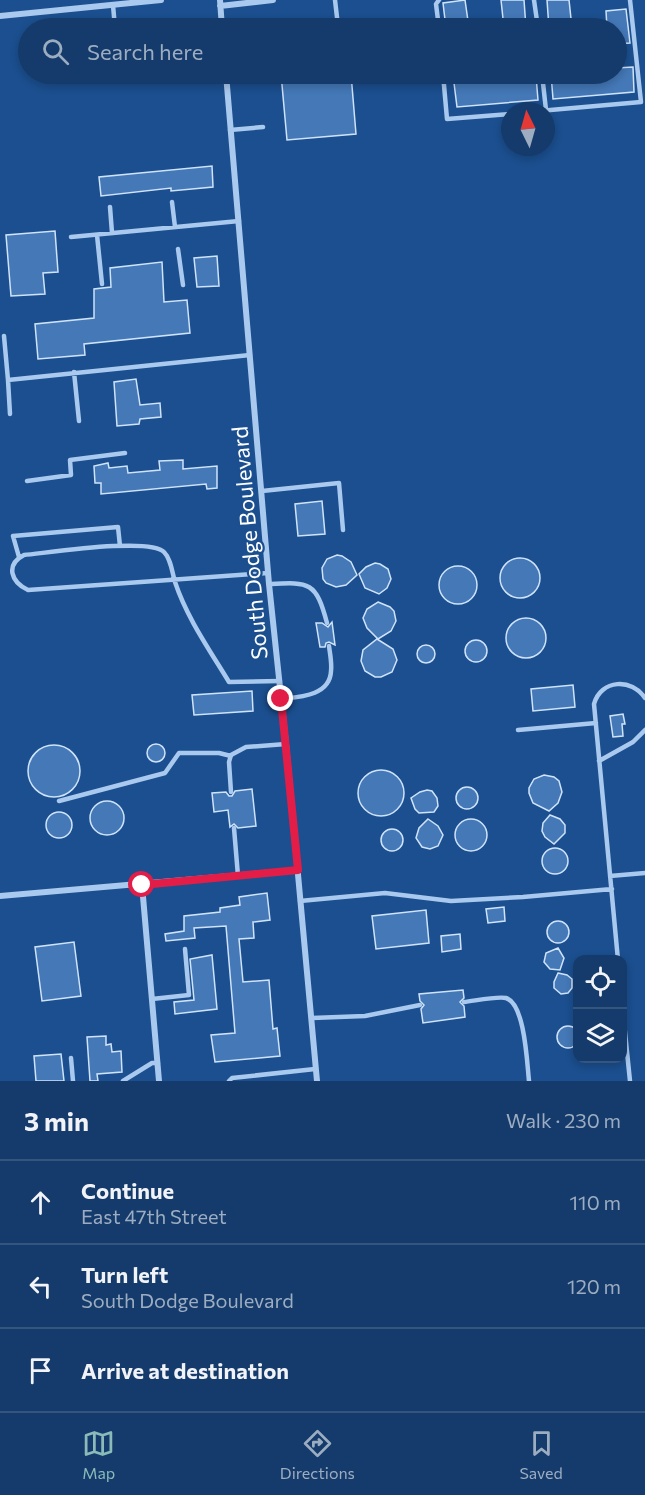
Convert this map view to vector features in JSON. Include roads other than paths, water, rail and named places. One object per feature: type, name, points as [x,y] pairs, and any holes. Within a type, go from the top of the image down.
[{"type":"street","points":[[0,16],[162,0]]},
{"type":"street","points":[[221,18],[220,3],[273,0]]},
{"type":"street","name":"South Dodge Boulevard","points":[[227,84],[268,573],[317,1081]]},
{"type":"street","points":[[0,896],[298,870]]},
{"type":"street","points":[[142,885],[159,1081]]},
{"type":"lane","points":[[335,0],[337,18]]},
{"type":"lane","points":[[438,18],[436,4],[439,0]]},
{"type":"lane","points":[[534,0],[536,18]]},
{"type":"lane","points":[[555,109],[641,102],[630,0]]},
{"type":"lane","points":[[113,5],[114,18]]},
{"type":"lane","points":[[444,84],[447,120],[501,115]]},
{"type":"lane","points":[[543,84],[545,102]]},
{"type":"lane","points":[[230,130],[263,127]]},
{"type":"lane","points":[[172,202],[175,227]]},
{"type":"lane","points":[[110,207],[112,233]]},
{"type":"lane","points":[[71,237],[239,220]]},
{"type":"lane","points":[[97,235],[102,284]]},
{"type":"lane","points":[[178,249],[183,285]]},
{"type":"lane","points":[[4,336],[10,414]]},
{"type":"lane","points":[[8,380],[250,356]]},
{"type":"lane","points":[[74,372],[79,421]]},
{"type":"lane","points":[[27,481],[71,475],[70,460],[125,453]]},
{"type":"lane","points":[[262,491],[339,483],[343,530]]},
{"type":"lane","points":[[19,557],[13,536],[118,527],[120,546]]},
{"type":"lane","points":[[268,573],[175,580],[28,590],[17,585],[13,578],[13,566],[16,559],[24,555],[120,546],[153,547],[164,551],[169,560],[175,580],[184,608],[229,682],[280,681]]},
{"type":"lane","points":[[269,584],[301,582],[311,588],[322,605],[327,623]]},
{"type":"lane","points":[[281,699],[312,695],[329,681],[332,672],[329,646]]},
{"type":"lane","points":[[618,955],[594,704],[596,696],[605,687],[618,683],[633,686],[645,698]]},
{"type":"lane","points":[[518,730],[596,723]]},
{"type":"lane","points":[[600,761],[633,742],[645,730]]},
{"type":"lane","points":[[59,801],[165,773],[179,753],[219,753],[231,756],[246,747],[286,744]]},
{"type":"lane","points":[[231,756],[231,792]]},
{"type":"lane","points":[[234,828],[238,876]]},
{"type":"lane","points":[[610,876],[645,873]]},
{"type":"lane","points":[[300,901],[385,893],[451,901],[612,889]]},
{"type":"lane","points":[[152,999],[189,995],[185,949]]},
{"type":"lane","points":[[464,1002],[505,998],[513,1002],[520,1015],[529,1081]]},
{"type":"lane","points":[[312,1018],[365,1016],[420,1005]]},
{"type":"lane","points":[[623,1009],[630,1081]]},
{"type":"lane","points":[[71,1058],[74,1081]]},
{"type":"lane","points":[[123,1081],[152,1063],[158,1063]]},
{"type":"lane","points":[[229,1081],[232,1078],[315,1070]]},
{"type":"lane","points":[[276,1074],[277,1081]]}]
